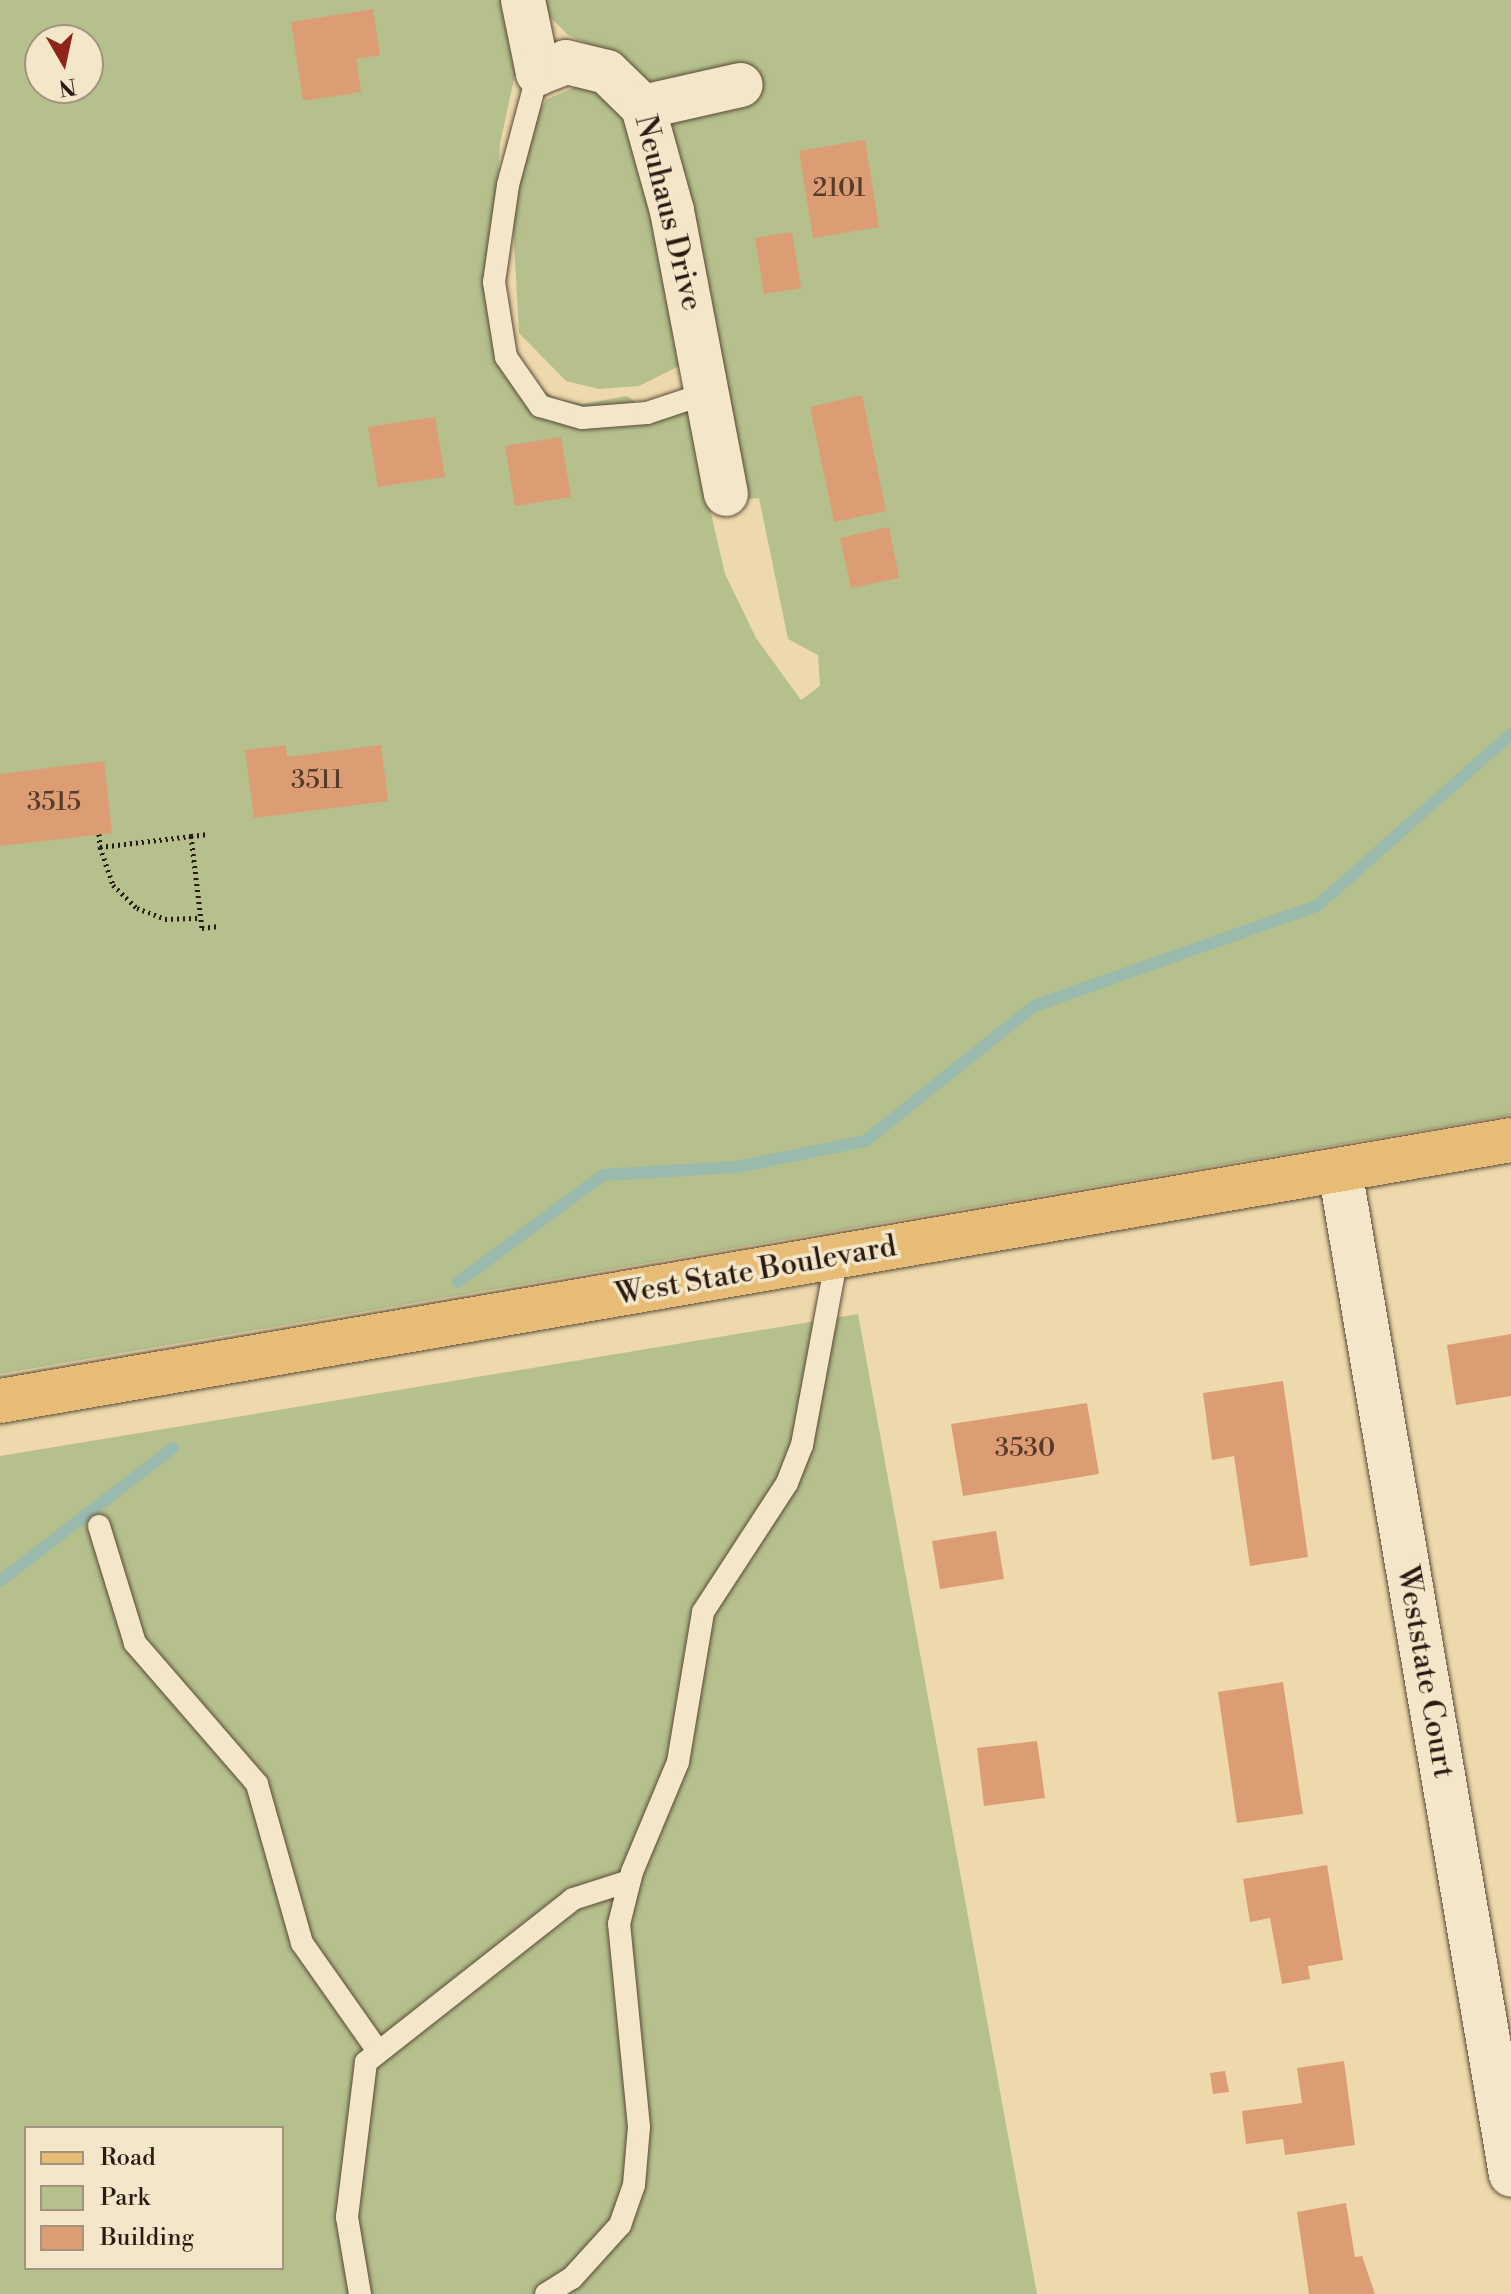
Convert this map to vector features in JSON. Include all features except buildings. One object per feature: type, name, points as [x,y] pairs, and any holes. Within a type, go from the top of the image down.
[{"type":"main road","name":"West State Boulevard","points":[[0,1401],[1511,1140]]},
{"type":"street","points":[[523,0],[538,73]]},
{"type":"street","name":"Neuhaus Drive","points":[[538,73],[566,62],[607,72],[643,107],[707,393],[726,494]]},
{"type":"street","points":[[643,107],[741,85]]},
{"type":"street","name":"Weststate Court","points":[[1340,1170],[1511,2175]]},
{"type":"lane","points":[[538,73],[508,185],[494,282],[506,357],[540,406],[582,418],[647,413],[707,393]]},
{"type":"lane","points":[[546,2294],[572,2278],[620,2225],[634,2185],[639,2127],[619,1924],[629,1881],[678,1762],[703,1612],[787,1483],[802,1445],[837,1257]]},
{"type":"lane","points":[[99,1526],[135,1643],[257,1784],[302,1943],[378,2051]]},
{"type":"lane","points":[[360,2294],[347,2217],[366,2062],[573,1899],[629,1881]]},
{"type":"path","points":[[99,834],[100,847],[113,885],[137,908],[165,919],[201,918]]},
{"type":"path","points":[[100,847],[208,834]]},
{"type":"path","points":[[191,836],[202,928],[219,926]]},
{"type":"green space","points":[[0,0],[509,0],[518,60],[500,144],[491,319],[540,389],[558,399],[583,404],[627,396],[639,404],[684,396],[725,574],[756,638],[801,700],[820,686],[818,655],[788,639],[759,498],[741,500],[729,391],[597,48],[568,35],[533,0],[1511,0],[1511,1115],[0,1374]]},
{"type":"green space","points":[[588,82],[628,110],[685,363],[639,386],[599,389],[566,381],[519,333],[513,223],[528,130],[547,99]]},
{"type":"green space","points":[[858,1314],[1037,2294],[0,2294],[0,1456]]},
{"type":"waterway","points":[[458,1282],[603,1175],[736,1167],[865,1141],[1034,1006],[1317,906],[1511,734]]},
{"type":"waterway","points":[[0,1581],[173,1448]]}]
